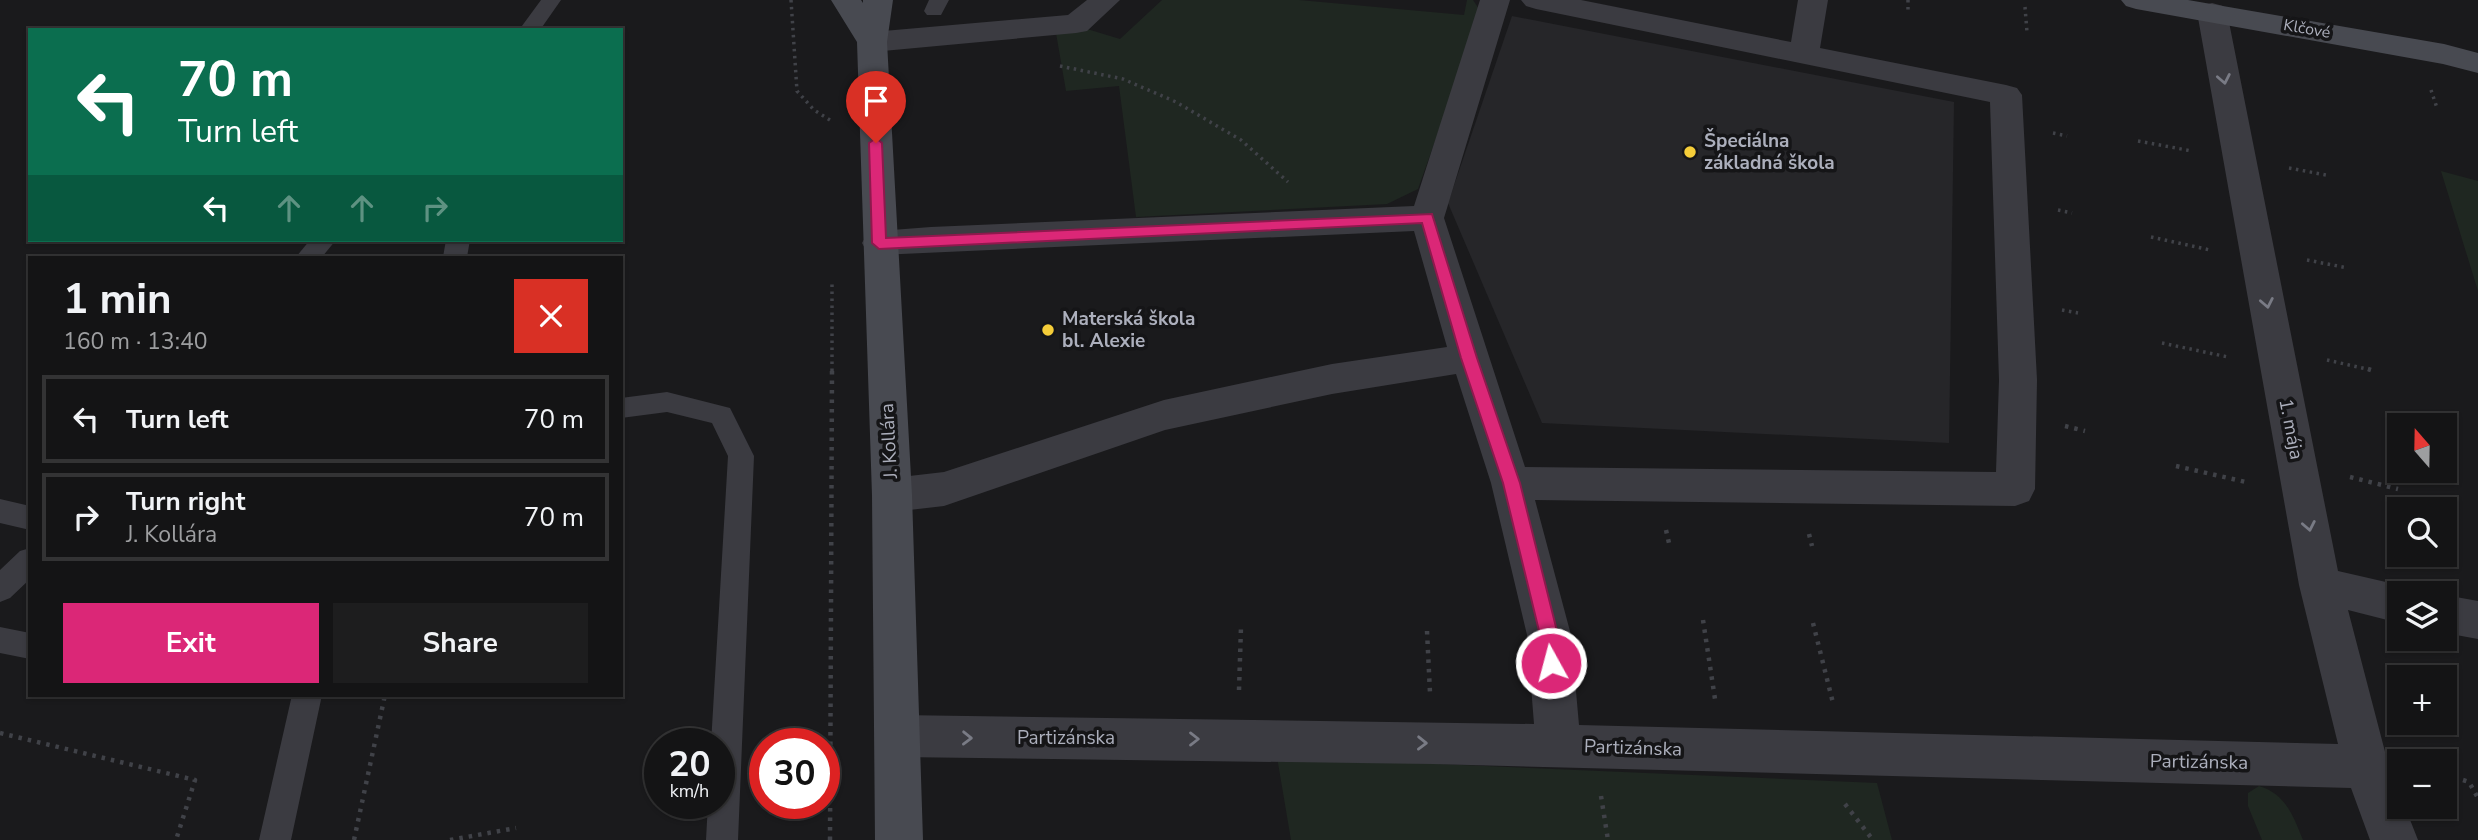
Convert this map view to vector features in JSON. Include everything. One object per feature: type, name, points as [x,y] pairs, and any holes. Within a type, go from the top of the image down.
[{"type":"main road","name":"J. Kollára","points":[[846,0],[872,42]]},
{"type":"main road","name":"J. Kollára","points":[[878,0],[872,42],[892,495],[899,736],[899,840]]},
{"type":"main road","name":"Klčové","points":[[2136,0],[2444,54],[2478,63]]},
{"type":"street","points":[[872,42],[1076,24],[1105,0]]},
{"type":"street","points":[[1495,0],[1427,218],[1469,358],[1511,483],[1549,635],[1558,746]]},
{"type":"street","points":[[1511,483],[2015,489],[2018,380],[2006,95],[1535,0]]},
{"type":"street","points":[[1804,54],[1812,0]]},
{"type":"street","name":"1. mája","points":[[2212,12],[2320,585],[2366,767],[2394,840]]},
{"type":"street","points":[[879,243],[1427,218]]},
{"type":"street","points":[[892,495],[944,489],[1164,415],[1332,379],[1469,358]]},
{"type":"street","points":[[2320,585],[2387,601]]},
{"type":"street","points":[[2457,617],[2478,621]]},
{"type":"street","name":"Partizánska","points":[[899,736],[1432,743],[2366,767]]},
{"type":"lane","points":[[530,28],[551,0]]},
{"type":"lane","points":[[309,256],[322,242]]},
{"type":"lane","points":[[623,408],[667,402],[721,415],[741,456],[722,840]]},
{"type":"lane","points":[[0,511],[28,518]]},
{"type":"lane","points":[[0,589],[28,562]]},
{"type":"lane","points":[[0,640],[28,646]]},
{"type":"lane","points":[[275,840],[307,697]]},
{"type":"path","points":[[792,0],[797,91],[814,110],[834,125]]},
{"type":"path","points":[[1908,0],[1908,10]]},
{"type":"path","points":[[2025,7],[2027,32]]},
{"type":"path","points":[[1045,27],[1052,65],[1123,79],[1176,102],[1241,140],[1291,185],[1317,223]]},
{"type":"path","points":[[2138,141],[2193,151]]},
{"type":"path","points":[[2278,166],[2326,175]]},
{"type":"path","points":[[2151,237],[2212,251]]},
{"type":"path","points":[[2296,257],[2348,268]]},
{"type":"path","points":[[830,840],[832,268]]},
{"type":"path","points":[[2162,343],[2229,357]]},
{"type":"path","points":[[2316,358],[2371,370]]},
{"type":"path","points":[[2176,466],[2252,483]]},
{"type":"path","points":[[2339,475],[2399,489]]},
{"type":"path","points":[[1703,620],[1723,751]]},
{"type":"path","points":[[1813,623],[1845,755]]},
{"type":"path","points":[[1237,740],[1241,627]]},
{"type":"path","points":[[1427,631],[1432,743]]},
{"type":"path","points":[[354,840],[386,697]]},
{"type":"path","points":[[0,733],[195,780],[176,840]]},
{"type":"path","points":[[2457,778],[2469,782],[2478,798]]},
{"type":"path","points":[[450,840],[516,828]]},
{"type":"shaded area","points":[[1162,0],[1299,0],[1464,15],[1467,0],[1473,0],[1481,12],[1418,189],[1387,204],[1136,217],[1119,86],[1066,91],[1056,33],[1087,29],[1120,39]]},
{"type":"shaded area","points":[[1512,16],[1954,102],[1949,443],[1542,423],[1448,203]]},
{"type":"shaded area","points":[[2441,171],[2478,181],[2478,291]]},
{"type":"shaded area","points":[[1277,757],[1877,783],[1892,840],[1291,840]]},
{"type":"shaded area","points":[[2259,786],[2282,800],[2292,814],[2303,840],[2262,840],[2248,806],[2248,793]]},
{"type":"place","name":"Špeciálna základná škola","points":[[1690,152]]},
{"type":"place","name":"Materská škola bl. Alexie","points":[[1048,330]]},
{"type":"route","points":[[876,143],[879,243],[1427,218],[1469,358],[1511,483],[1549,635],[1551,663]]}]
